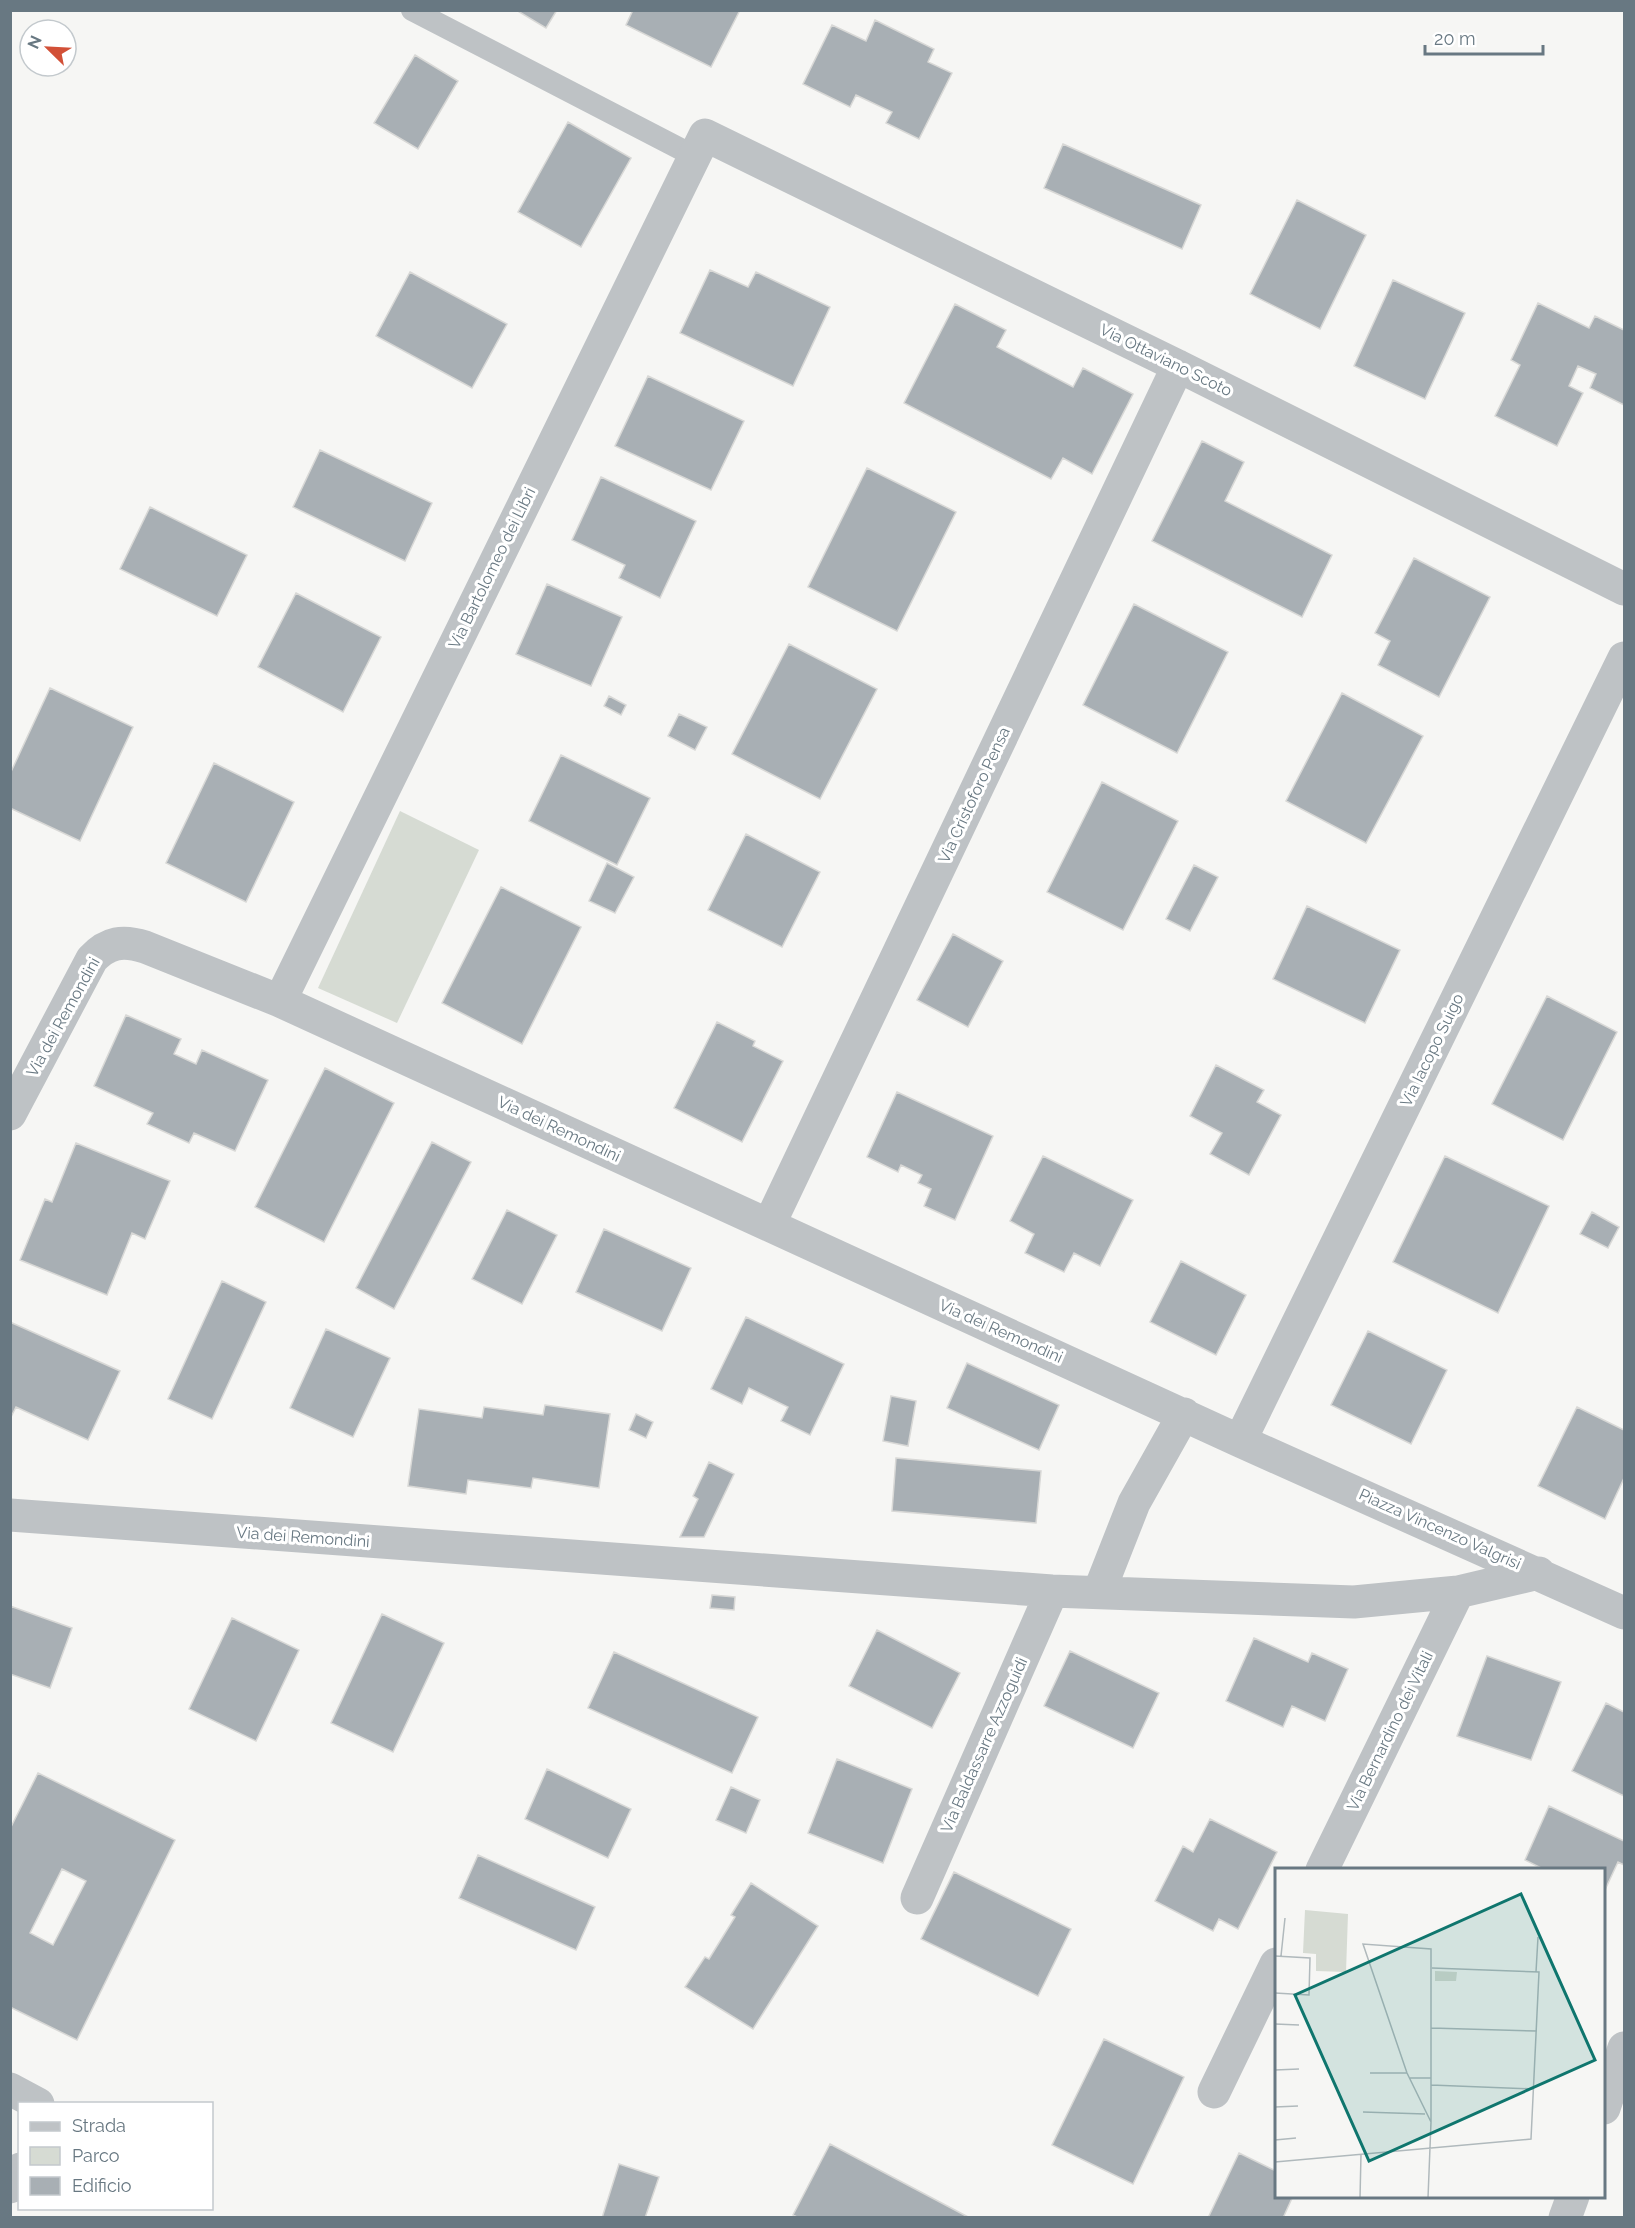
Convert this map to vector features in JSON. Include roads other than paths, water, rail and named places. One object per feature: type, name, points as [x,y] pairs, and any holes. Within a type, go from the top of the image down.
[{"type":"street","name":"Via Ottaviano Scoto","points":[[700,145],[1178,366],[1624,589]]},
{"type":"street","name":"Via Bartolomeo dei Libri","points":[[280,1001],[700,145]]},
{"type":"street","name":"Via Cristoforo Pensa","points":[[769,1225],[1178,366]]},
{"type":"street","name":"Via Iacopo Suigo","points":[[1240,1441],[1624,658]]},
{"type":"street","name":"Via dei Remondini","points":[[10,1114],[85,970],[99,952],[122,941],[145,947],[280,1001],[1184,1414]]},
{"type":"street","name":"Piazza Vincenzo Valgrisi","points":[[1184,1414],[1539,1573]]},
{"type":"street","points":[[1099,1592],[1134,1503],[1184,1414]]},
{"type":"street","name":"Via dei Remondini","points":[[10,1515],[1052,1591],[1099,1592]]},
{"type":"street","name":"Piazza Vincenzo Valgrisi","points":[[1099,1592],[1354,1602],[1458,1592],[1539,1573]]},
{"type":"street","points":[[1539,1573],[1624,1613]]},
{"type":"street","name":"Via Baldassarre Azzoguidi","points":[[917,1898],[1052,1591]]},
{"type":"street","name":"Via Bernardino dei Vitali","points":[[1322,1868],[1458,1592]]},
{"type":"street","points":[[1214,2092],[1275,1966]]},
{"type":"street","points":[[1605,2105],[1624,2048]]},
{"type":"street","points":[[10,2089],[36,2102]]},
{"type":"street","points":[[10,2187],[18,2173]]},
{"type":"street","points":[[1565,2217],[1572,2198]]},
{"type":"lane","points":[[412,10],[700,145]]}]
